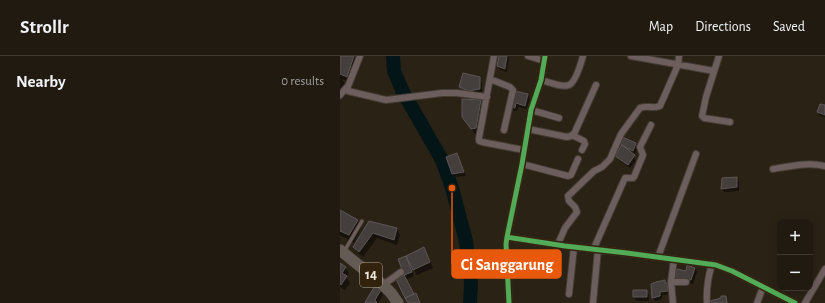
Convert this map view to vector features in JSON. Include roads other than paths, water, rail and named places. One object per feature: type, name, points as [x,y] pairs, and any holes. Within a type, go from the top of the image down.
[{"type":"highway","name":"14","points":[[342,251],[383,285],[398,303]]},
{"type":"street","points":[[340,95],[348,86],[360,56]]},
{"type":"street","points":[[494,56],[479,141],[524,150]]},
{"type":"street","points":[[509,303],[506,244],[507,236],[522,164],[531,110],[541,80],[545,58],[528,56]]},
{"type":"street","points":[[541,80],[554,84],[570,85],[575,78],[583,56]]},
{"type":"street","points":[[631,56],[714,71]]},
{"type":"street","points":[[558,244],[565,228],[577,212],[575,207],[568,201],[568,196],[594,171],[610,159],[621,134],[640,108],[644,106],[660,106],[678,65],[679,56]]},
{"type":"street","points":[[719,56],[702,116],[703,118],[730,122]]},
{"type":"street","points":[[490,79],[510,87],[513,92],[504,130]]},
{"type":"street","points":[[528,129],[567,137],[574,134],[596,85]]},
{"type":"street","points":[[348,86],[348,91],[382,100],[395,100],[409,97],[457,93],[487,97]]},
{"type":"street","points":[[531,110],[559,118]]},
{"type":"street","points":[[593,303],[596,249],[625,178],[634,177],[643,155],[640,147],[651,125]]},
{"type":"street","points":[[572,135],[585,143],[582,150]]},
{"type":"street","points":[[658,256],[696,154]]},
{"type":"street","points":[[522,164],[568,176],[571,175],[578,159]]},
{"type":"street","points":[[774,169],[804,164],[825,166]]},
{"type":"street","points":[[507,236],[565,246],[658,256],[712,264],[732,272],[795,303]]},
{"type":"street","points":[[569,294],[574,247]]},
{"type":"street","points":[[673,303],[671,282],[674,259]]},
{"type":"street","points":[[707,303],[707,284],[712,264]]},
{"type":"street","points":[[805,303],[825,269]]},
{"type":"street","points":[[383,285],[401,272]]},
{"type":"street","points":[[671,282],[686,282]]},
{"type":"street","points":[[757,303],[763,287]]},
{"type":"lane","points":[[342,251],[362,221]]},
{"type":"waterway","points":[[393,56],[394,71],[403,92],[442,160],[452,188],[466,241],[471,282],[470,303]]},
{"type":"place","name":"Ci Sanggarung","points":[[452,188]]}]
